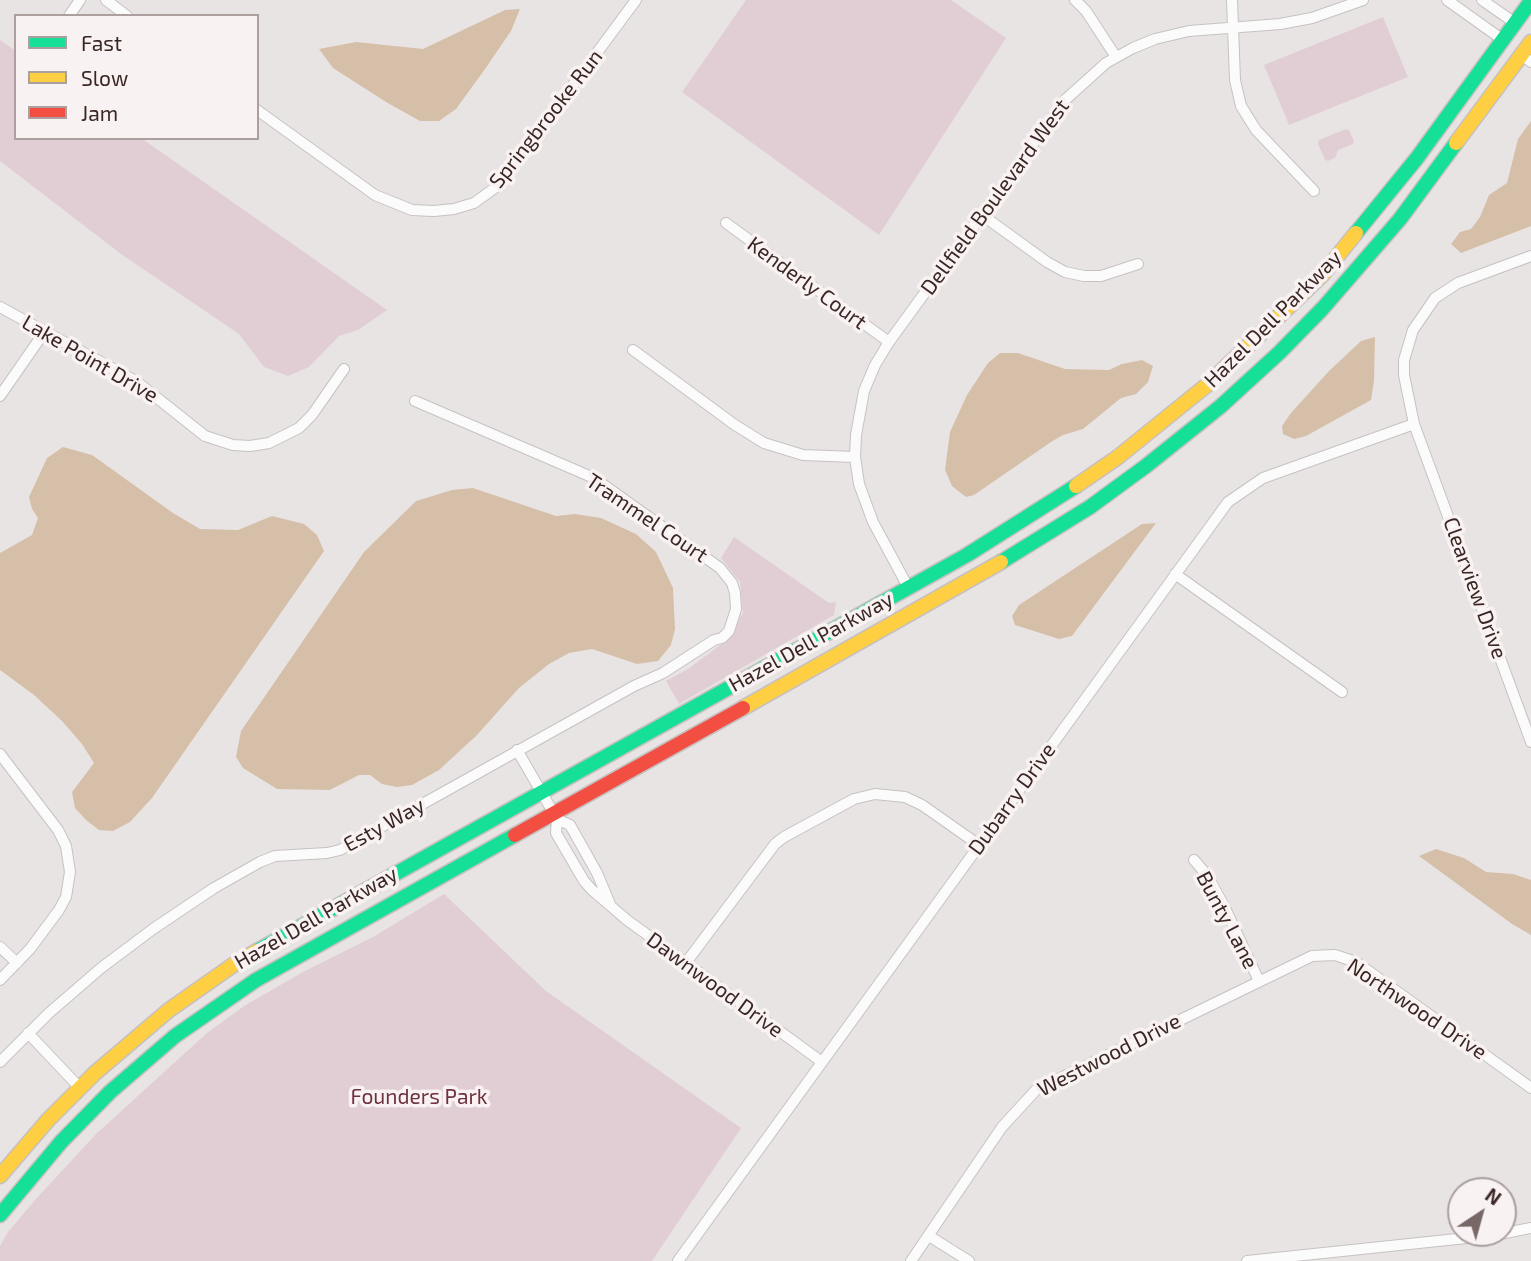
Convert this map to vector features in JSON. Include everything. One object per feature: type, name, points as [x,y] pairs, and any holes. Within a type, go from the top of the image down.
[{"type":"main road","name":"Hazel Dell Parkway","points":[[0,1176],[79,1087],[146,1028],[227,969],[306,922],[1002,534],[1100,470],[1194,396],[1257,340],[1323,274],[1379,207],[1531,1]]},
{"type":"main road","name":"Hazel Dell Parkway","points":[[0,1215],[47,1157],[96,1106],[146,1060],[201,1017],[279,965],[555,816],[1002,563],[1090,507],[1146,466],[1221,405],[1280,352],[1322,308],[1407,211],[1528,53]]},
{"type":"street","points":[[106,0],[124,14]]},
{"type":"street","name":"Springbrooke Run","points":[[259,111],[384,199],[412,210],[454,209],[474,203],[499,185],[636,0]]},
{"type":"street","points":[[1075,0],[1086,11],[1116,57]]},
{"type":"street","points":[[1232,0],[1235,80],[1244,112],[1262,137],[1314,191]]},
{"type":"street","name":"Dellfield Boulevard West","points":[[908,587],[867,508],[859,484],[855,457],[857,421],[864,391],[889,342],[1066,100],[1088,77],[1116,57],[1133,48],[1177,33],[1270,26],[1312,18],[1363,0]]},
{"type":"street","points":[[1447,0],[1503,40]]},
{"type":"street","points":[[1482,0],[1515,23]]},
{"type":"street","points":[[982,215],[1065,272],[1101,276],[1138,264]]},
{"type":"street","name":"Kenderly Court","points":[[726,223],[889,342]]},
{"type":"street","name":"Clearview Drive","points":[[1531,256],[1458,283],[1435,298],[1410,337],[1404,360],[1406,393],[1416,429],[1531,742]]},
{"type":"street","name":"Lake Point Drive","points":[[0,307],[137,382],[205,436],[233,445],[269,443],[299,428],[312,415],[344,369]]},
{"type":"street","points":[[0,396],[45,331]]},
{"type":"street","points":[[633,349],[764,443],[803,455],[855,457]]},
{"type":"street","name":"Trammel Court","points":[[415,401],[548,457],[605,485],[720,568],[732,583],[736,609]]},
{"type":"street","name":"Dubarry Drive","points":[[678,1261],[1228,502],[1263,478],[1416,429]]},
{"type":"street","points":[[1175,574],[1342,692]]},
{"type":"street","name":"Esty Way","points":[[0,1062],[85,981],[153,929],[238,874],[275,856],[320,854],[340,850],[635,686],[663,674],[714,640],[722,638],[729,631],[736,609]]},
{"type":"street","name":"Dawnwood Drive","points":[[517,751],[555,816],[556,833],[583,881],[627,920],[685,964],[822,1062]]},
{"type":"street","points":[[0,754],[58,830],[66,846],[69,863],[69,882],[59,910],[0,980]]},
{"type":"street","points":[[685,964],[775,844],[854,799],[875,794],[905,797],[922,805],[979,845]]},
{"type":"street","name":"Dawnwood Drive","points":[[555,816],[570,825],[597,873],[610,905]]},
{"type":"street","name":"Bunty Lane","points":[[1194,860],[1207,875],[1226,908],[1259,981]]},
{"type":"street","points":[[0,947],[17,963]]},
{"type":"street","name":"Northwood Drive","points":[[1259,981],[1312,956],[1321,954],[1346,958],[1375,975],[1531,1088]]},
{"type":"street","name":"Westwood Drive","points":[[911,1261],[1002,1127],[1036,1090],[1259,981]]},
{"type":"street","points":[[28,1033],[79,1087]]},
{"type":"street","points":[[1247,1261],[1495,1235],[1531,1228]]},
{"type":"street","points":[[929,1236],[969,1261]]},
{"type":"green space","points":[[746,0],[951,0],[1006,38],[879,235],[682,92]]},
{"type":"green space","points":[[1383,17],[1408,77],[1289,125],[1264,65]]},
{"type":"green space","points":[[0,40],[14,50],[14,140],[144,140],[387,310],[358,330],[339,336],[309,367],[288,376],[264,367],[239,334],[121,254],[0,161]]},
{"type":"green space","points":[[1349,130],[1353,144],[1338,150],[1335,158],[1325,160],[1318,144],[1319,140]]},
{"type":"green space","points":[[734,537],[829,603],[836,602],[834,615],[679,704],[666,681],[688,669],[723,643],[743,613],[740,582],[721,558]]},
{"type":"green space","name":"Founders Park","points":[[444,894],[546,991],[741,1128],[652,1261],[0,1261],[0,1246],[8,1232],[35,1200],[96,1134],[207,1033],[244,1006],[303,972],[373,937]]},
{"type":"shaded area","points":[[520,9],[511,31],[485,69],[456,109],[439,121],[420,121],[386,102],[333,68],[319,49],[356,42],[423,49],[505,10]]},
{"type":"shaded area","points":[[1531,121],[1531,226],[1461,253],[1451,244],[1460,232],[1471,229],[1480,217],[1489,195],[1507,183],[1518,139]]},
{"type":"shaded area","points":[[1375,337],[1371,400],[1306,436],[1294,439],[1283,434],[1282,426],[1291,413],[1329,371],[1361,341]]},
{"type":"shaded area","points":[[1000,353],[1018,353],[1065,369],[1109,370],[1142,360],[1153,366],[1148,382],[1136,394],[1121,398],[1083,429],[1063,435],[974,495],[966,497],[952,486],[945,470],[950,432],[967,395],[988,363]]},
{"type":"shaded area","points":[[63,447],[92,455],[200,529],[238,530],[272,516],[304,524],[317,535],[324,551],[152,798],[130,822],[113,831],[99,830],[75,808],[72,792],[94,763],[82,744],[34,695],[0,670],[0,553],[32,535],[38,518],[29,497],[47,458]]},
{"type":"shaded area","points":[[473,488],[556,516],[575,514],[601,518],[636,534],[656,552],[673,588],[675,629],[671,645],[658,661],[637,664],[592,649],[569,653],[549,664],[519,688],[477,735],[439,770],[412,785],[397,787],[382,784],[370,775],[359,775],[330,790],[277,789],[243,768],[236,757],[241,731],[364,552],[416,501],[452,490]]},
{"type":"shaded area","points":[[1156,523],[1072,636],[1059,639],[1015,625],[1012,616],[1019,605],[1142,524]]},
{"type":"shaded area","points":[[1436,849],[1464,858],[1486,872],[1513,874],[1531,880],[1531,935],[1419,856]]},
{"type":"traffic: fast","points":[[1356,233],[1417,158],[1531,1]]},
{"type":"traffic: fast","points":[[1001,562],[1090,507],[1146,466],[1221,406],[1280,352],[1323,308],[1400,219],[1456,143]]},
{"type":"traffic: fast","points":[[257,951],[967,555],[1076,486]]},
{"type":"traffic: fast","points":[[0,1215],[61,1142],[110,1092],[175,1036],[256,980],[515,835]]},
{"type":"traffic: slow","points":[[1456,143],[1531,42]]},
{"type":"traffic: slow","points":[[1076,486],[1118,457],[1207,385],[1323,274],[1356,233]]},
{"type":"traffic: slow","points":[[743,708],[1001,562]]},
{"type":"traffic: slow","points":[[0,1176],[48,1120],[95,1073],[169,1010],[257,951]]},
{"type":"traffic: jam","points":[[515,835],[743,708]]}]
